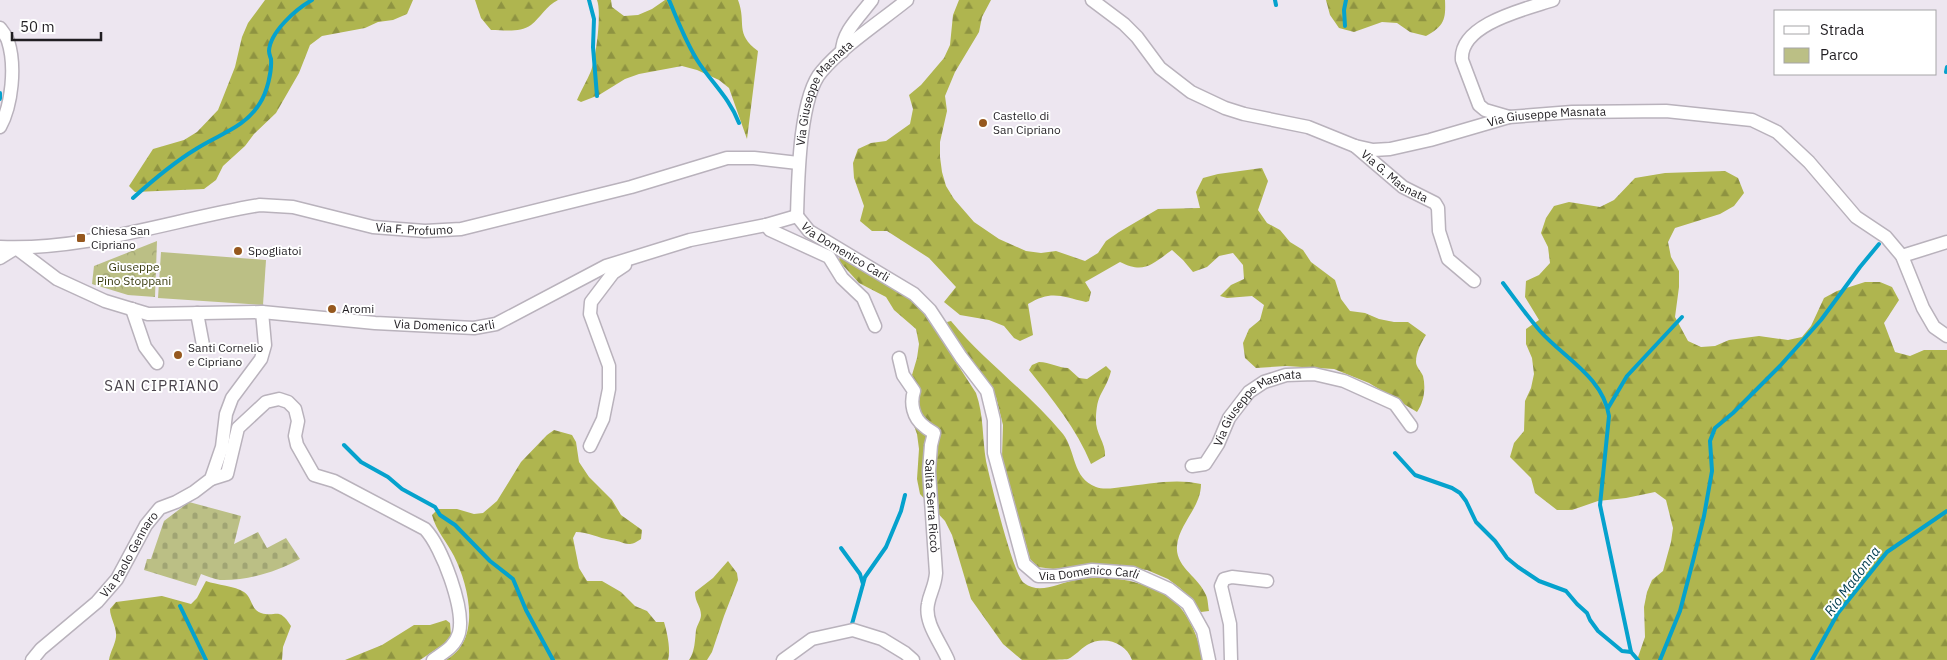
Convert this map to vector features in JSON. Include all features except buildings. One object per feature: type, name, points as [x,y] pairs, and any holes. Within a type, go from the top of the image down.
[{"type":"street","points":[[842,52],[844,37],[872,0]]},
{"type":"street","name":"Via Giuseppe Masnata","points":[[797,216],[798,163],[809,97],[821,72],[842,52],[907,0]]},
{"type":"street","name":"Via Giuseppe Masnata","points":[[1092,0],[1124,24],[1137,37],[1160,68],[1191,92],[1225,108],[1308,128],[1355,146],[1373,150],[1390,149],[1439,138],[1509,117],[1572,112],[1666,110],[1752,120],[1778,132],[1809,162],[1856,217],[1886,237],[1902,256],[1923,308],[1934,327],[1947,336]]},
{"type":"street","points":[[1509,117],[1485,110],[1479,105],[1462,60],[1465,44],[1478,31],[1505,15],[1553,0]]},
{"type":"street","points":[[0,28],[8,41],[13,73],[5,118],[0,127]]},
{"type":"street","name":"Via G. Masnata","points":[[1355,146],[1403,187],[1435,203],[1438,208],[1439,231],[1448,259],[1474,282]]},
{"type":"street","name":"Via F. Profumo","points":[[0,247],[22,248],[65,245],[260,205],[293,207],[373,226],[425,232],[462,229],[631,187],[727,158],[754,158],[798,163]]},
{"type":"street","name":"Via Domenico Carli","points":[[22,248],[57,279],[104,301],[148,314],[262,312],[474,328],[486,327],[518,313],[606,266],[690,240],[766,225],[797,216],[809,231],[914,294],[930,310],[987,392],[994,420],[994,453],[1024,564],[1038,576],[1057,576],[1092,570],[1133,573],[1169,588],[1188,604],[1203,631],[1209,660]]},
{"type":"street","points":[[766,225],[770,230],[829,257],[842,278],[863,298],[875,326]]},
{"type":"street","points":[[1902,256],[1947,242]]},
{"type":"street","points":[[0,258],[22,248]]},
{"type":"street","points":[[590,446],[603,419],[610,366],[590,314],[591,302],[613,272],[640,256]]},
{"type":"street","points":[[132,309],[145,347],[157,363]]},
{"type":"street","points":[[211,479],[222,447],[226,414],[232,398],[262,359],[265,345],[262,312]]},
{"type":"street","points":[[197,313],[203,345]]},
{"type":"street","name":"Salita Serra Riccò","points":[[899,358],[904,375],[914,391],[911,403],[915,414],[924,427],[930,429],[934,434],[931,445],[929,472],[936,573],[927,610],[934,633],[948,660]]},
{"type":"street","name":"Via Giuseppe Masnata","points":[[1192,466],[1205,464],[1218,444],[1229,418],[1249,392],[1264,382],[1286,375],[1314,374],[1344,381],[1395,404],[1411,426]]},
{"type":"street","name":"Via Paolo Gennaro","points":[[32,660],[41,649],[98,602],[117,579],[146,524],[160,508],[174,508],[211,479],[227,474],[238,428],[266,402],[279,399],[288,402],[295,409],[298,420],[295,436],[297,445],[314,475],[334,481],[425,529],[433,538],[444,560],[459,612],[459,632],[452,647],[433,660]]},
{"type":"street","points":[[1231,660],[1230,624],[1221,586],[1224,579],[1232,576],[1267,581]]},
{"type":"street","points":[[783,660],[812,639],[853,630],[882,639],[905,653],[912,660]]},
{"type":"green space","points":[[265,0],[413,0],[407,14],[393,20],[378,22],[365,28],[322,36],[310,45],[299,73],[276,113],[223,166],[216,180],[204,189],[135,192],[129,186],[153,149],[184,140],[197,132],[218,110],[235,67],[242,37],[248,23]]},
{"type":"green space","points":[[475,0],[558,0],[550,5],[527,28],[506,31],[491,30],[481,18]]},
{"type":"green space","points":[[597,0],[611,0],[612,7],[624,16],[638,15],[652,9],[665,0],[738,0],[743,33],[751,45],[758,51],[747,139],[729,88],[719,80],[697,70],[682,66],[639,74],[625,79],[599,95],[581,102],[577,100],[591,71],[595,56],[599,24]]},
{"type":"green space","points":[[959,0],[991,0],[982,17],[979,32],[955,72],[945,96],[947,111],[940,142],[942,172],[946,186],[954,199],[974,222],[999,239],[1026,251],[1041,253],[1056,251],[1085,261],[1098,253],[1106,241],[1158,209],[1200,208],[1196,192],[1203,178],[1262,168],[1268,181],[1258,210],[1267,223],[1280,230],[1290,242],[1303,250],[1311,262],[1335,280],[1341,299],[1350,311],[1365,313],[1379,319],[1394,322],[1408,322],[1426,335],[1416,358],[1416,364],[1423,376],[1424,385],[1423,399],[1417,412],[1369,383],[1334,369],[1286,366],[1256,368],[1245,358],[1243,343],[1249,329],[1260,320],[1264,305],[1252,296],[1227,298],[1220,296],[1231,285],[1244,279],[1243,265],[1233,253],[1219,256],[1207,267],[1193,272],[1172,250],[1153,264],[1147,266],[1128,266],[1120,262],[1085,282],[1091,292],[1089,301],[1086,302],[1063,296],[1050,296],[1028,304],[1033,335],[1020,341],[1014,338],[1004,326],[989,320],[960,315],[944,302],[956,287],[929,258],[887,231],[872,231],[860,221],[864,206],[854,178],[853,163],[858,149],[871,143],[886,141],[910,124],[913,109],[909,95],[921,85],[944,58],[950,45],[953,15]]},
{"type":"green space","points":[[1326,0],[1445,0],[1445,13],[1443,22],[1437,29],[1426,36],[1410,32],[1397,23],[1382,22],[1354,32],[1339,28],[1330,15]]},
{"type":"green space","points":[[1725,171],[1738,178],[1744,193],[1734,206],[1720,214],[1675,228],[1668,242],[1671,257],[1679,271],[1675,317],[1688,341],[1701,347],[1715,346],[1729,340],[1759,336],[1788,340],[1802,337],[1811,326],[1824,298],[1837,291],[1865,282],[1880,282],[1892,287],[1899,300],[1884,323],[1895,352],[1910,356],[1924,350],[1947,350],[1947,660],[1637,660],[1645,637],[1644,607],[1647,592],[1652,580],[1663,571],[1671,542],[1673,528],[1666,500],[1655,492],[1598,501],[1572,510],[1557,510],[1535,493],[1531,478],[1510,457],[1514,443],[1524,431],[1525,401],[1531,388],[1534,374],[1532,358],[1526,344],[1526,329],[1539,320],[1525,297],[1526,281],[1539,275],[1550,263],[1548,247],[1541,233],[1546,218],[1554,206],[1569,202],[1600,207],[1614,200],[1635,178],[1665,173]]},
{"type":"green space","name":"Giuseppe Pino Stoppani","points":[[157,241],[155,297],[128,295],[92,284],[94,266]]},
{"type":"green space","points":[[161,252],[266,260],[263,305],[158,298]]},
{"type":"green space","points":[[840,255],[917,302],[976,393],[982,418],[986,461],[992,487],[1008,546],[1019,576],[1024,583],[1036,588],[1043,588],[1075,580],[1103,578],[1119,579],[1149,587],[1174,601],[1183,611],[1196,634],[1203,660],[1132,660],[1125,649],[1119,645],[1113,642],[1100,641],[1087,645],[1068,659],[1022,660],[1003,644],[971,599],[952,535],[945,521],[920,494],[917,479],[919,449],[917,434],[912,420],[920,398],[912,375],[919,344],[916,329],[894,310],[886,297],[859,283],[839,261]]},
{"type":"green space","points":[[951,321],[1063,434],[1078,471],[1088,483],[1105,489],[1152,483],[1191,482],[1201,484],[1198,501],[1179,538],[1177,553],[1183,566],[1203,589],[1207,597],[1209,611],[1201,612],[1180,588],[1168,579],[1147,570],[1096,564],[1053,569],[1038,567],[1030,559],[1002,457],[1003,425],[996,397],[991,387],[975,368],[950,331],[947,322]]},
{"type":"green space","points":[[1039,362],[1068,368],[1079,378],[1087,379],[1106,366],[1111,371],[1099,398],[1096,413],[1097,429],[1104,447],[1105,456],[1091,464],[1071,426],[1029,370],[1032,365]]},
{"type":"green space","points":[[554,430],[572,435],[576,442],[579,462],[589,477],[612,500],[621,515],[642,530],[641,539],[632,544],[576,532],[573,538],[579,568],[587,581],[602,581],[621,592],[635,606],[647,611],[656,622],[664,622],[669,646],[668,660],[446,660],[457,651],[465,640],[469,612],[468,597],[459,568],[432,515],[438,509],[457,509],[474,514],[483,513],[497,501],[521,462]]},
{"type":"green space","points":[[189,502],[241,516],[234,544],[258,532],[267,548],[286,538],[300,559],[271,572],[241,579],[220,580],[201,574],[196,586],[144,570],[147,559],[151,559],[164,521]]},
{"type":"green space","points":[[728,561],[737,573],[738,580],[712,652],[707,660],[689,660],[694,649],[696,630],[701,615],[695,592],[713,578]]},
{"type":"green space","points":[[206,581],[240,590],[247,594],[255,609],[261,613],[280,614],[287,620],[291,626],[283,647],[282,660],[109,660],[116,637],[110,609],[116,602],[162,596],[191,604],[197,598]]},
{"type":"green space","points":[[446,620],[450,623],[451,635],[444,644],[420,660],[345,660],[382,645],[414,625],[430,625]]},
{"type":"waterway","points":[[133,198],[179,160],[239,125],[254,112],[263,98],[268,82],[271,70],[269,51],[274,36],[292,15],[312,0]]},
{"type":"waterway","points":[[589,0],[594,19],[593,47],[597,96]]},
{"type":"waterway","points":[[669,0],[694,55],[726,99],[739,123]]},
{"type":"waterway","points":[[1275,0],[1276,5]]},
{"type":"waterway","points":[[1345,26],[1344,10],[1346,0]]},
{"type":"waterway","points":[[1946,72],[1947,67]]},
{"type":"waterway","points":[[0,93],[0,99]]},
{"type":"waterway","points":[[1660,660],[1680,611],[1704,516],[1712,471],[1710,441],[1715,428],[1733,413],[1780,366],[1821,320],[1879,244]]},
{"type":"waterway","points":[[1503,283],[1540,331],[1591,379],[1605,402],[1609,416],[1600,505],[1631,652],[1638,660]]},
{"type":"waterway","points":[[1608,408],[1627,376],[1682,317]]},
{"type":"waterway","points":[[344,445],[361,462],[388,477],[402,489],[435,507],[440,515],[455,525],[490,561],[513,579],[526,610],[553,660]]},
{"type":"waterway","points":[[1395,453],[1415,475],[1452,488],[1460,493],[1476,522],[1495,541],[1507,558],[1539,581],[1566,591],[1587,613],[1598,631],[1622,651],[1631,652]]},
{"type":"waterway","points":[[852,624],[865,577],[886,547],[901,511],[905,495]]},
{"type":"waterway","name":"Rio Madonna","points":[[1812,660],[1838,613],[1887,552],[1947,511]]},
{"type":"waterway","points":[[841,548],[860,574],[863,584]]},
{"type":"waterway","points":[[180,606],[206,660]]},
{"type":"place","name":"Castello di San Cipriano","points":[[983,123]]},
{"type":"place","name":"Chiesa San Cipriano","points":[[81,238]]},
{"type":"place","name":"Spogliatoi","points":[[238,251]]},
{"type":"place","name":"Aromi","points":[[332,309]]},
{"type":"place","name":"Santi Cornelio e Cipriano","points":[[178,355]]},
{"type":"district","name":"SAN CIPRIANO","points":[[162,386]]}]
